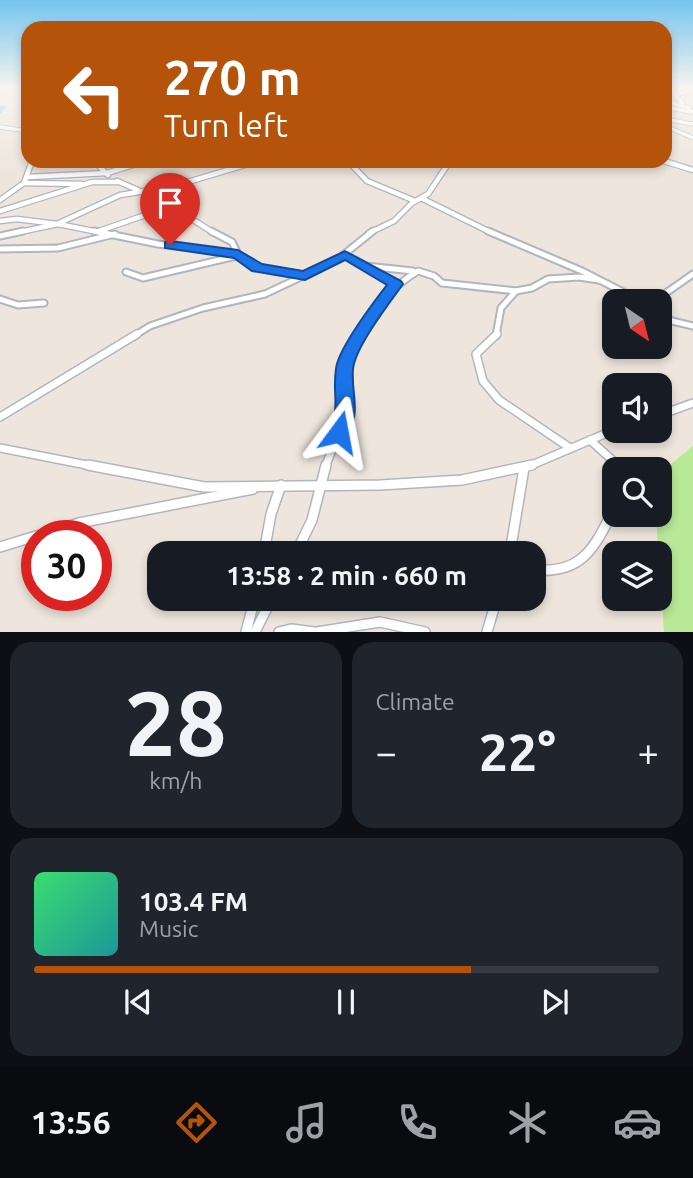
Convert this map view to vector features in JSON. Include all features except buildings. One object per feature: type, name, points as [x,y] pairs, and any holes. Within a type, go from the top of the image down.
[{"type":"street","points":[[672,121],[693,124]]},
{"type":"street","points":[[0,127],[21,130]]},
{"type":"street","points":[[672,129],[693,138]]},
{"type":"street","points":[[672,164],[693,171]]},
{"type":"street","points":[[0,200],[24,183],[30,168]]},
{"type":"street","points":[[101,168],[119,182],[177,207],[191,221],[232,242],[238,255]]},
{"type":"street","points":[[27,177],[107,173],[123,168]]},
{"type":"street","points":[[0,238],[57,224],[115,197],[166,188],[234,168]]},
{"type":"street","points":[[352,168],[366,179],[618,289]]},
{"type":"street","points":[[0,417],[150,326],[203,308],[265,294],[345,255],[363,236],[394,221],[428,194],[445,168]]},
{"type":"street","points":[[24,183],[49,186],[119,182]]},
{"type":"street","points":[[0,211],[88,184]]},
{"type":"street","points":[[97,232],[153,211],[184,214]]},
{"type":"street","points":[[23,220],[25,226],[42,229]]},
{"type":"street","points":[[0,221],[23,220],[57,224],[158,244],[238,255],[257,268],[305,276]]},
{"type":"street","points":[[0,249],[21,251],[117,234]]},
{"type":"street","points":[[126,272],[143,278],[238,255]]},
{"type":"street","points":[[345,255],[396,284]]},
{"type":"street","points":[[366,266],[428,272],[442,282],[516,291],[532,288],[548,279],[579,277],[599,280]]},
{"type":"street","points":[[302,541],[313,520],[320,484],[347,414],[344,366],[371,316],[396,284],[414,271]]},
{"type":"street","points":[[672,289],[693,274]]},
{"type":"street","points":[[516,291],[501,308],[496,337],[476,354],[478,369],[486,387],[501,402],[570,447]]},
{"type":"street","points":[[0,299],[18,305],[44,303]]},
{"type":"street","points":[[672,320],[693,326]]},
{"type":"street","points":[[672,411],[693,403]]},
{"type":"street","points":[[0,448],[188,485],[258,487],[437,482],[524,468],[602,435]]},
{"type":"street","points":[[590,440],[609,457]]},
{"type":"street","points":[[512,541],[524,468]]},
{"type":"street","points":[[266,541],[271,514],[281,485]]},
{"type":"street","points":[[0,547],[79,523],[233,495],[258,487]]},
{"type":"street","points":[[546,571],[563,572],[573,568],[590,550],[603,527]]},
{"type":"street","points":[[246,632],[252,611]]},
{"type":"street","points":[[255,632],[266,611]]},
{"type":"street","points":[[487,632],[493,611]]},
{"type":"street","points":[[279,632],[291,629],[315,632],[380,622],[425,632]]},
{"type":"green space","points":[[693,446],[693,632],[664,632],[663,611],[672,611],[672,541],[658,541],[657,527],[672,527],[672,463]]},
{"type":"route","points":[[170,245],[238,254],[257,268],[305,276],[345,255],[396,284],[371,316],[364,334],[344,366],[347,378],[347,414],[339,432]]}]
